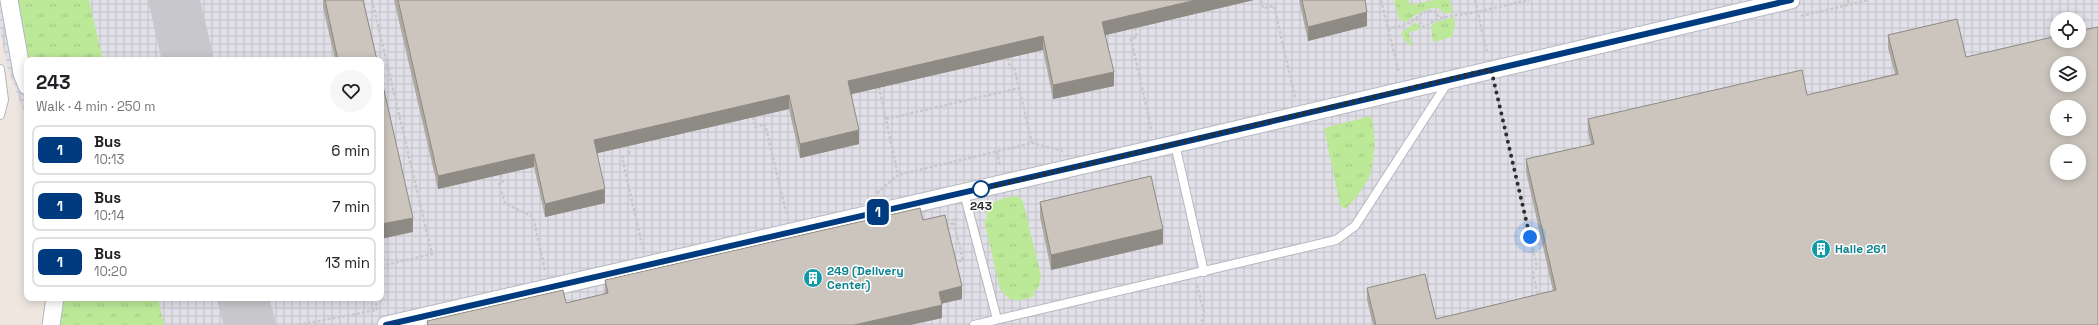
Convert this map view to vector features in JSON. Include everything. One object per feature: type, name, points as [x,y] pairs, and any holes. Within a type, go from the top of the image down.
[{"type":"street","points":[[9,0],[24,78]]},
{"type":"street","points":[[386,325],[1175,144],[1791,0]]},
{"type":"street","points":[[51,325],[55,301]]},
{"type":"lane","points":[[0,69],[4,100],[0,115]]},
{"type":"lane","points":[[974,325],[1336,240],[1355,226],[1449,79]]},
{"type":"lane","points":[[1175,144],[1204,272]]},
{"type":"lane","points":[[964,192],[997,319]]},
{"type":"path","points":[[372,0],[432,254],[384,265]]},
{"type":"path","points":[[1261,0],[1263,8],[1274,6],[1295,97]]},
{"type":"path","points":[[1381,0],[1399,72]]},
{"type":"path","points":[[1474,0],[1537,267],[1533,274],[1540,303]]},
{"type":"path","points":[[1416,18],[1424,27],[1439,18],[1477,12],[1529,0]]},
{"type":"path","points":[[1848,0],[1849,5]]},
{"type":"path","points":[[1388,29],[1407,24],[1423,12],[1430,10],[1436,12],[1439,18]]},
{"type":"path","points":[[1135,28],[1137,37],[1131,39],[1152,132]]},
{"type":"path","points":[[1008,58],[1010,68],[1014,67],[1032,143]]},
{"type":"path","points":[[879,87],[898,175]]},
{"type":"path","points":[[886,119],[1019,88]]},
{"type":"path","points":[[753,117],[755,126],[765,124],[787,216]]},
{"type":"path","points":[[874,196],[898,175],[1032,143],[1067,152]]},
{"type":"path","points":[[628,146],[630,155],[622,157],[643,249]]},
{"type":"path","points":[[501,175],[503,183],[499,184],[505,203],[533,217],[546,271]]},
{"type":"path","points":[[941,226],[954,223]]},
{"type":"path","points":[[376,301],[377,310]]},
{"type":"shaded area","points":[[0,0],[2098,0],[2098,325],[44,325],[47,301],[384,301],[384,57],[24,57],[24,113],[7,66],[0,30]]},
{"type":"green space","points":[[18,0],[89,0],[102,57],[26,57],[20,36]]},
{"type":"green space","points":[[1394,0],[1409,0],[1410,5],[1434,0],[1450,0],[1453,12],[1444,14],[1437,8],[1432,8],[1420,12],[1406,22],[1399,19]]},
{"type":"green space","points":[[1454,17],[1455,25],[1452,37],[1433,42],[1431,26],[1436,22]]},
{"type":"green space","points":[[1416,22],[1421,29],[1409,32],[1412,47],[1406,42],[1401,33]]},
{"type":"green space","points":[[1371,116],[1374,129],[1374,144],[1370,176],[1360,192],[1345,209],[1340,205],[1324,128]]},
{"type":"green space","points":[[1018,196],[1023,201],[1041,276],[1039,287],[1033,293],[1035,296],[1020,300],[1012,300],[1008,298],[1000,289],[984,220],[987,219],[986,205],[1004,198]]},
{"type":"green space","points":[[62,301],[159,301],[164,325],[58,325]]},
{"type":"building","points":[[325,0],[363,0],[376,57],[337,57]]},
{"type":"building","points":[[398,0],[1196,0],[1102,22],[1114,72],[1053,85],[1043,36],[848,81],[859,130],[800,144],[789,95],[594,140],[605,189],[545,204],[534,154],[438,176]]},
{"type":"building","points":[[1302,0],[1365,0],[1367,12],[1308,27]]},
{"type":"building","name":"Halle 261","points":[[1957,19],[1966,57],[2050,38],[2050,48],[2086,48],[2086,30],[2098,27],[2098,325],[1376,325],[1367,288],[1425,274],[1436,319],[1556,290],[1526,159],[1594,144],[1588,119],[1802,70],[1807,95],[1898,74],[1888,35]]},
{"type":"building","points":[[384,90],[413,218],[384,223]]},
{"type":"building","points":[[1151,176],[1163,229],[1051,255],[1040,202]]},
{"type":"building","name":"249 (Delivery Center)","points":[[920,208],[923,220],[945,215],[962,286],[939,292],[942,305],[854,325],[428,325],[427,321],[563,290],[566,303],[608,293],[605,280]]},
{"type":"taxiway","points":[[174,0],[187,57]]},
{"type":"taxiway","points":[[244,301],[250,325]]},
{"type":"bus line","name":"1","points":[[386,325],[1175,144],[1791,0]]},
{"type":"place","name":"243","points":[[981,189]]},
{"type":"place","name":"Halle 261","points":[[1821,249]]},
{"type":"place","name":"249 (Delivery Center)","points":[[813,278]]},
{"type":"route","points":[[981,189],[978,190],[1491,69],[1530,237]]}]
